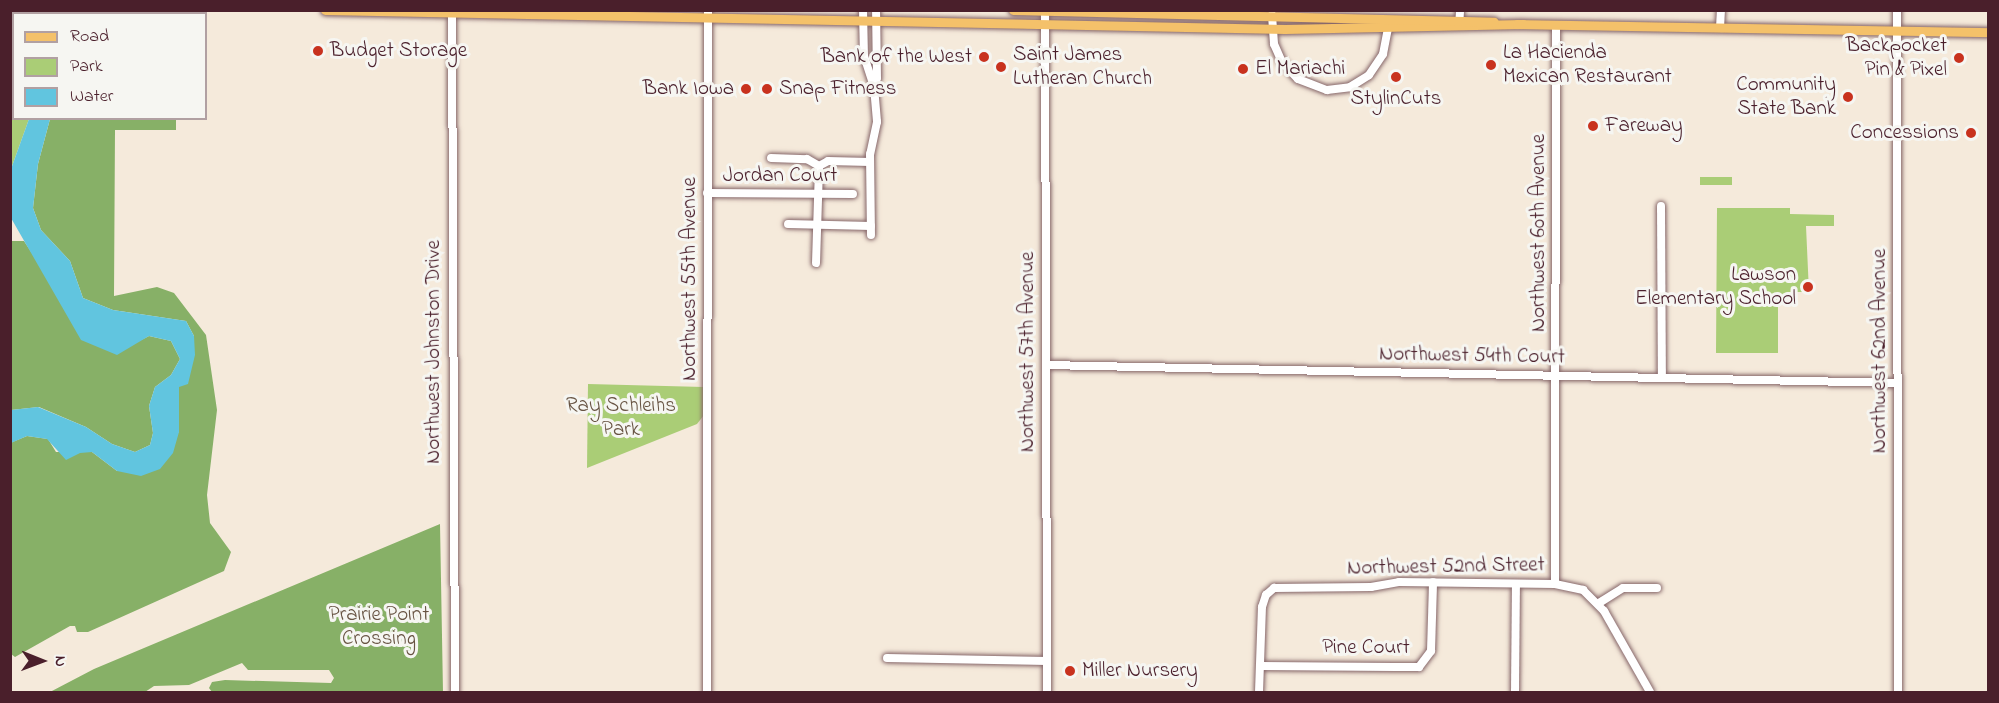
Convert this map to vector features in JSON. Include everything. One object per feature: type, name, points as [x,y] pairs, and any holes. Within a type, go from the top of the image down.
[{"type":"main road","points":[[103,12],[138,10]]},
{"type":"main road","points":[[325,10],[863,16],[876,21],[1389,29],[1460,19]]},
{"type":"main road","points":[[1013,10],[1460,19],[1556,26],[1989,32]]},
{"type":"street","points":[[874,87],[877,78],[876,10]]},
{"type":"street","points":[[1720,28],[1721,10]]},
{"type":"street","name":"Northwest 62nd Avenue","points":[[1897,10],[1898,693]]},
{"type":"street","name":"Northwest 57th Avenue","points":[[1045,12],[1047,693]]},
{"type":"street","name":"Northwest Johnston Drive","points":[[452,13],[455,693]]},
{"type":"street","name":"Northwest 55th Avenue","points":[[707,693],[708,14]]},
{"type":"street","points":[[1272,15],[1276,50],[1289,72],[1310,86],[1333,90],[1350,87],[1369,75],[1383,54],[1389,29],[1389,18]]},
{"type":"street","points":[[863,16],[864,56],[874,87],[877,122],[870,162],[871,235]]},
{"type":"street","name":"Northwest 60th Avenue","points":[[1555,584],[1556,26]]},
{"type":"street","points":[[771,158],[807,159],[819,166]]},
{"type":"street","points":[[819,166],[828,161],[870,162]]},
{"type":"street","points":[[816,262],[819,166]]},
{"type":"street","name":"Jordan Court","points":[[708,193],[853,194]]},
{"type":"street","points":[[1661,206],[1662,378]]},
{"type":"street","points":[[788,224],[871,226]]},
{"type":"street","name":"Northwest 54th Court","points":[[1046,364],[1898,383]]},
{"type":"street","name":"Northwest 52nd Street","points":[[1260,666],[1266,595],[1284,585],[1371,587],[1399,582],[1555,584],[1575,586],[1599,603]]},
{"type":"street","name":"Pine Court","points":[[1260,666],[1419,667],[1431,651],[1433,582]]},
{"type":"street","points":[[1515,693],[1516,585]]},
{"type":"street","points":[[1650,693],[1599,603],[1623,588],[1657,588]]},
{"type":"street","points":[[887,658],[1047,661]]},
{"type":"street","points":[[1259,693],[1260,666]]},
{"type":"green space","points":[[12,96],[12,120],[29,120],[11,169]]},
{"type":"green space","points":[[50,120],[176,120],[176,130],[115,130],[114,296],[157,287],[174,293],[206,335],[217,410],[207,495],[210,523],[231,552],[224,571],[88,632],[77,632],[75,626],[70,626],[15,657],[11,654],[10,443],[27,436],[48,439],[56,452],[92,452],[117,471],[179,432],[179,386],[194,336],[186,321],[113,310],[83,298],[70,261],[41,230],[33,208],[38,164]]},
{"type":"green space","points":[[1700,177],[1732,177],[1732,185],[1700,185]]},
{"type":"green space","points":[[1717,208],[1790,208],[1790,214],[1834,215],[1834,226],[1806,226],[1809,292],[1787,292],[1778,302],[1778,353],[1716,353]]},
{"type":"green space","points":[[11,241],[24,241],[41,267],[133,344],[149,336],[171,341],[180,359],[171,375],[155,387],[149,406],[153,433],[150,445],[135,452],[112,444],[86,427],[39,407],[11,410]]},
{"type":"green space","name":"Ray Schleihs Park","points":[[588,384],[704,387],[704,415],[697,424],[587,468]]},
{"type":"green space","name":"Prairie Point Crossing","points":[[440,524],[443,692],[212,692],[209,688],[212,682],[225,680],[331,683],[334,678],[329,670],[248,670],[242,663],[189,685],[154,686],[145,692],[50,692],[94,669]]},
{"type":"water","points":[[29,120],[50,120],[38,164],[33,208],[41,230],[70,261],[83,298],[113,310],[186,321],[194,336],[195,355],[188,384],[179,387],[179,432],[173,453],[160,469],[141,476],[117,471],[92,452],[80,453],[66,460],[47,439],[27,436],[11,443],[11,410],[38,407],[86,427],[112,444],[135,452],[150,445],[153,433],[149,406],[155,387],[171,375],[180,359],[171,341],[149,336],[117,355],[81,340],[11,218],[11,169]]},
{"type":"place","name":"Budget Storage","points":[[318,51]]},
{"type":"place","name":"Bank of the West","points":[[984,57]]},
{"type":"place","name":"Backpocket Pin & Pixel","points":[[1959,58]]},
{"type":"place","name":"La Hacienda Mexican Restaurant","points":[[1491,65]]},
{"type":"place","name":"Saint James Lutheran Church","points":[[1001,67]]},
{"type":"place","name":"El Mariachi","points":[[1243,69]]},
{"type":"place","name":"StylinCuts","points":[[1396,77]]},
{"type":"place","name":"Bank Iowa","points":[[746,89]]},
{"type":"place","name":"Snap Fitness","points":[[767,89]]},
{"type":"place","name":"Community State Bank","points":[[1848,97]]},
{"type":"place","name":"Fareway","points":[[1593,126]]},
{"type":"place","name":"Concessions","points":[[1971,133]]},
{"type":"place","name":"Lawson Elementary School","points":[[1808,287]]},
{"type":"place","name":"Miller Nursery","points":[[1070,671]]}]
